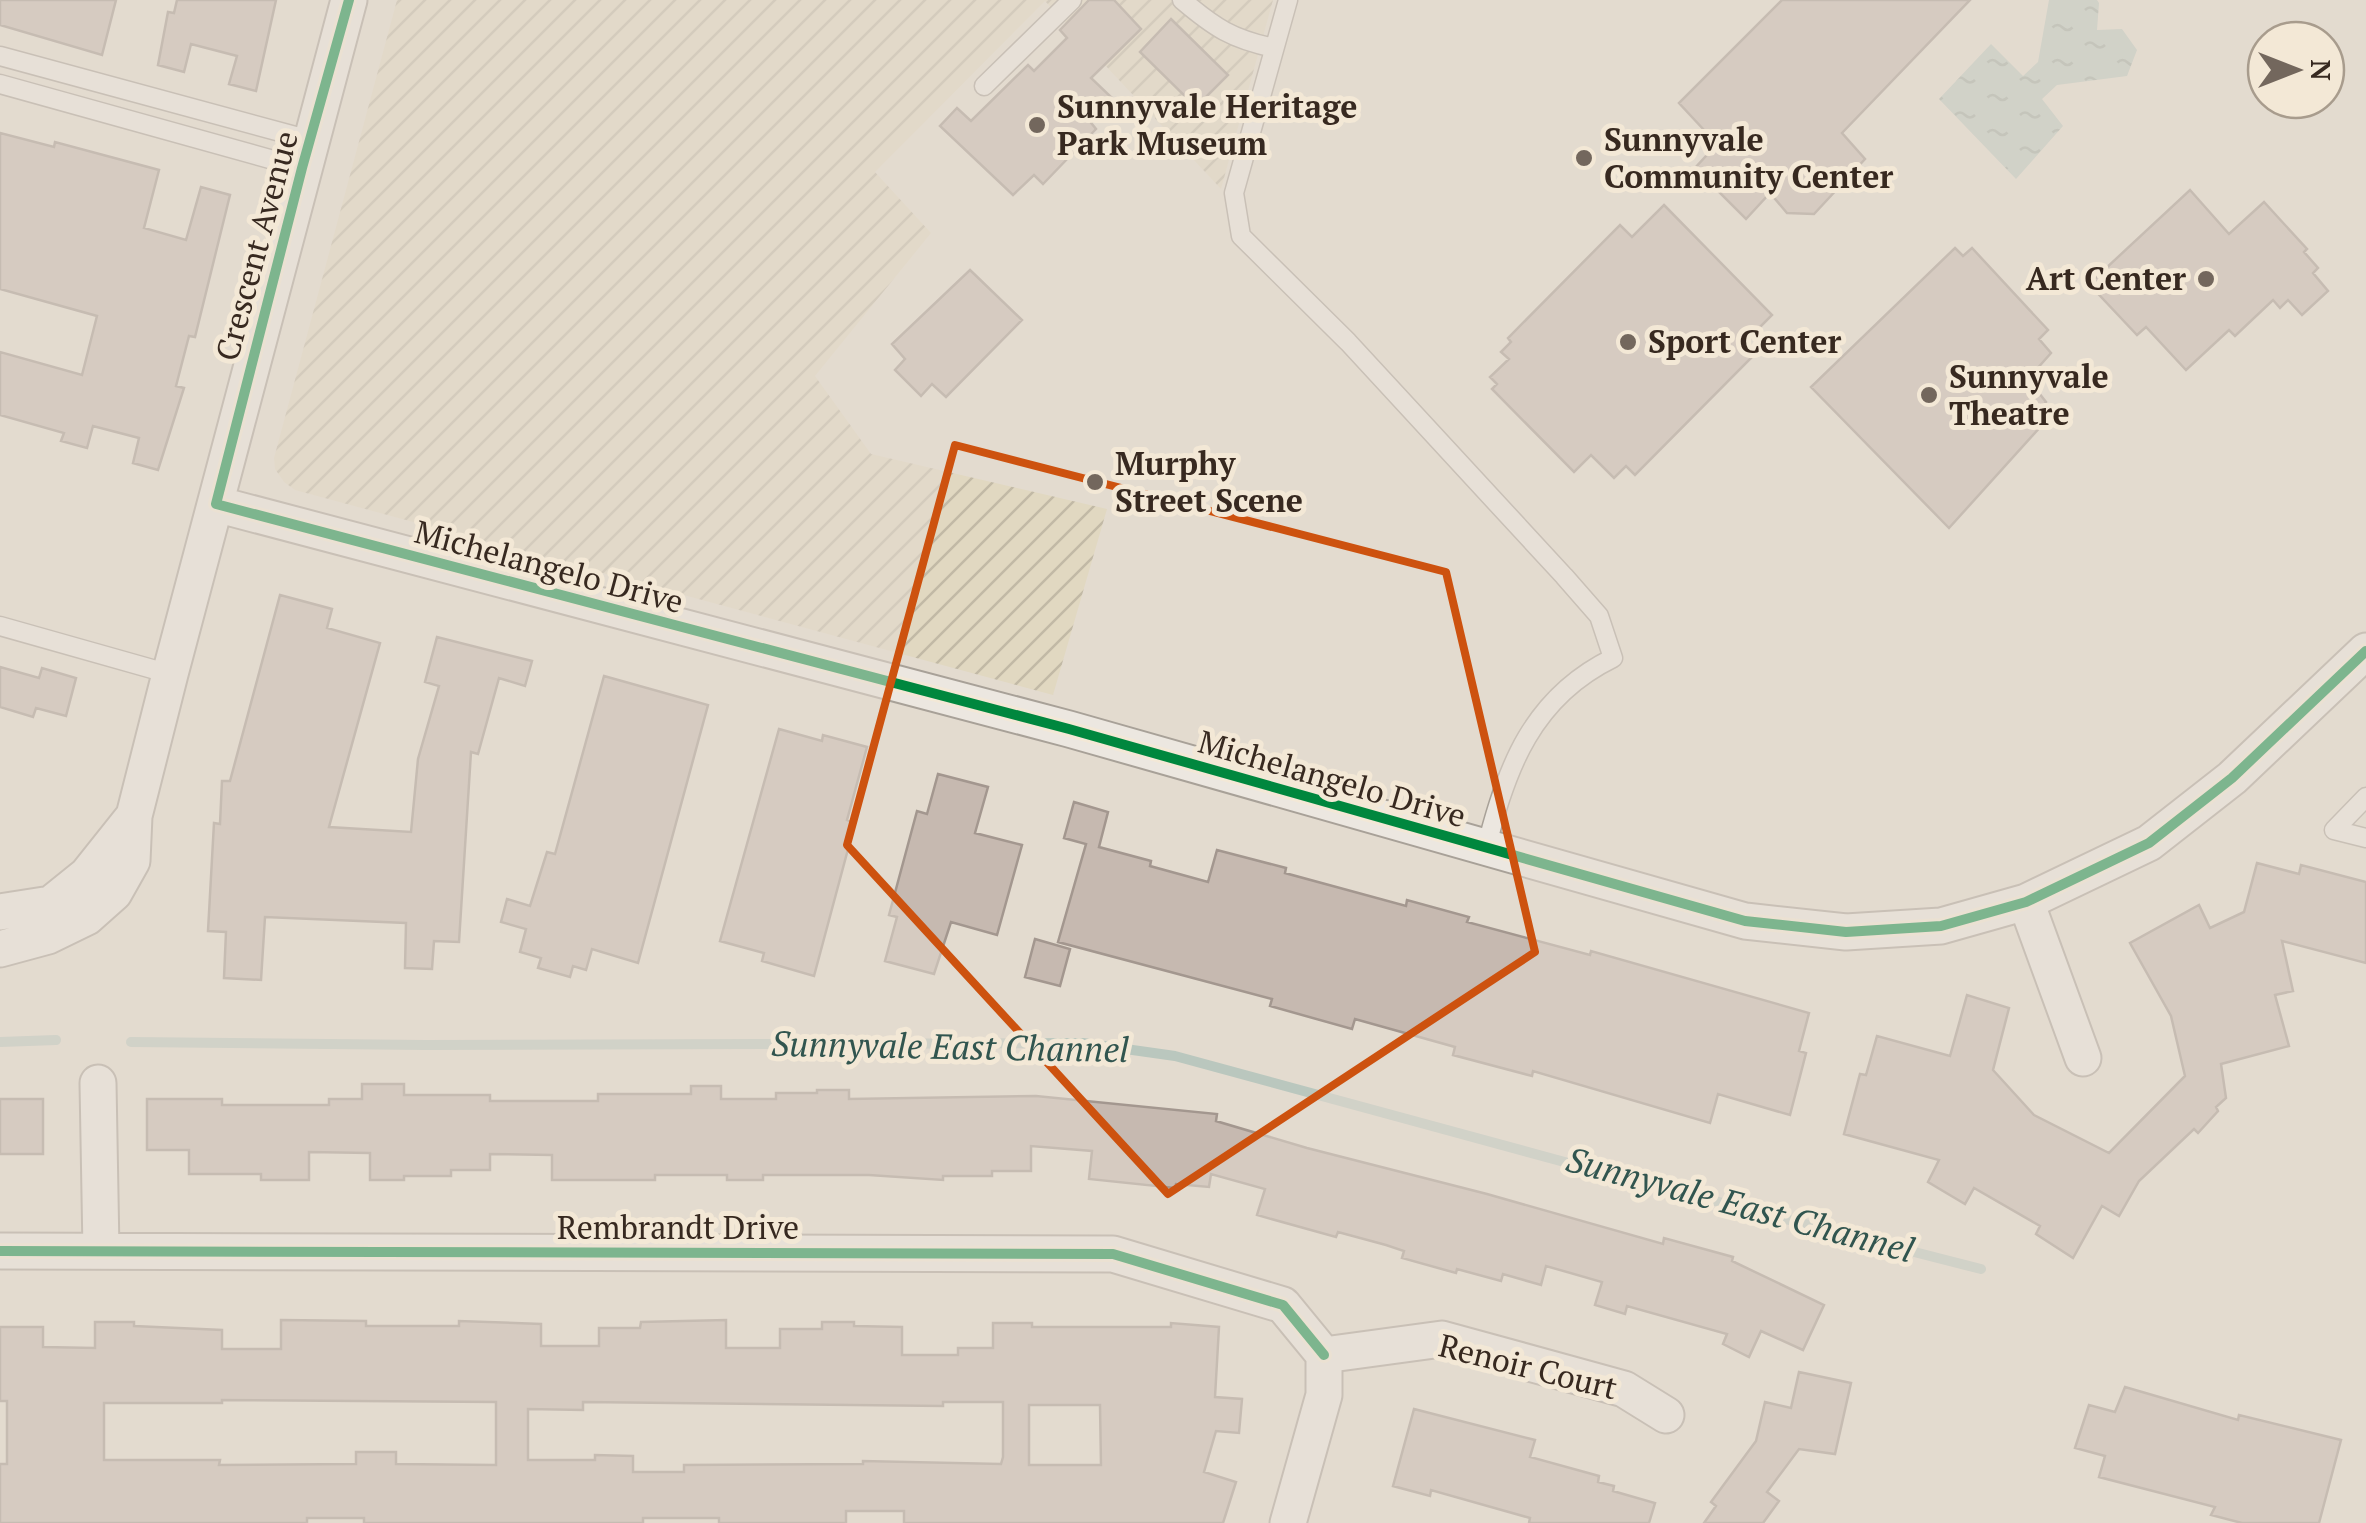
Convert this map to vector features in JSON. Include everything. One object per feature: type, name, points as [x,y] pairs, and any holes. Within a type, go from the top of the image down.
[{"type":"street","name":"Crescent Avenue","points":[[59,916],[134,816],[349,0]]},
{"type":"street","name":"Michelangelo Drive","points":[[216,504],[1070,729],[1746,921],[1846,932],[1940,926],[2026,902],[2149,844],[2232,778],[2366,651]]},
{"type":"street","points":[[2026,902],[2083,1058]]},
{"type":"street","points":[[0,912],[59,916]]},
{"type":"street","points":[[0,950],[59,916]]},
{"type":"street","points":[[98,1083],[101,1251]]},
{"type":"street","name":"Rembrandt Drive","points":[[0,1250],[1112,1254],[1283,1305],[1324,1355]]},
{"type":"street","name":"Renoir Court","points":[[1324,1355],[1442,1339],[1624,1389],[1666,1416]]},
{"type":"street","points":[[1288,1523],[1324,1395],[1324,1355]]},
{"type":"lane","points":[[984,86],[1072,0]]},
{"type":"lane","points":[[1182,0],[1228,35],[1274,48]]},
{"type":"lane","points":[[1288,0],[1234,193],[1241,236],[1348,342],[1564,576],[1599,616],[1613,658],[1582,674],[1535,721],[1497,804],[1486,849]]},
{"type":"lane","points":[[0,56],[306,154]]},
{"type":"lane","points":[[0,84],[306,154]]},
{"type":"lane","points":[[0,626],[170,674]]},
{"type":"lane","points":[[2366,797],[2334,830],[2366,838]]},
{"type":"highlighted area","points":[[955,445],[1446,572],[1535,952],[1168,1194],[847,845]]},
{"type":"shaded area","points":[[397,0],[1273,0],[1221,189],[1045,1],[875,172],[931,233],[815,376],[871,454],[1107,509],[1053,695],[295,490],[284,482],[275,469],[274,458]]},
{"type":"water","points":[[2049,0],[2097,0],[2097,30],[2122,29],[2137,50],[2127,76],[2057,85],[2042,99],[2063,126],[2016,179],[1939,99],[1991,44],[2023,76],[2038,62]]},
{"type":"building","points":[[0,0],[116,0],[102,55],[0,25]]},
{"type":"building","points":[[177,0],[276,0],[256,91],[229,84],[237,56],[191,44],[184,72],[158,65],[168,12],[174,13]]},
{"type":"building","points":[[1089,0],[1114,0],[1141,29],[1091,78],[1111,97],[1088,119],[1096,129],[1043,184],[1034,175],[1013,195],[940,126],[957,108],[971,121],[1028,65],[1034,71],[1067,38],[1060,30]]},
{"type":"building","points":[[1782,0],[1970,0],[1842,133],[1865,159],[1814,214],[1787,213],[1770,193],[1746,219],[1695,168],[1717,144],[1679,103]]},
{"type":"building","points":[[1171,19],[1228,75],[1196,107],[1140,52]]},
{"type":"building","points":[[0,133],[54,147],[55,142],[159,170],[144,228],[186,240],[201,187],[230,195],[195,337],[189,336],[176,386],[184,388],[158,470],[133,463],[139,438],[93,426],[87,448],[61,441],[64,433],[0,415],[0,352],[82,375],[97,316],[0,289]]},
{"type":"building","name":"Art Center","points":[[2190,190],[2229,234],[2264,202],[2307,249],[2304,252],[2318,268],[2313,273],[2328,291],[2302,315],[2288,300],[2280,308],[2273,300],[2235,336],[2229,330],[2186,370],[2146,327],[2137,335],[2089,284]]},
{"type":"building","name":"Sport Center","points":[[1664,205],[1772,315],[1744,343],[1755,354],[1635,475],[1626,466],[1614,478],[1591,455],[1574,472],[1492,389],[1497,384],[1490,377],[1509,359],[1501,352],[1511,342],[1508,338],[1620,225],[1632,237]]},
{"type":"building","name":"Sunnyvale Theatre","points":[[1955,248],[1963,256],[1972,248],[2048,330],[2039,339],[2051,353],[2028,379],[2046,402],[2033,417],[2042,425],[1949,528],[1811,387]]},
{"type":"building","points":[[970,270],[1022,320],[946,397],[932,384],[921,396],[895,370],[905,359],[892,344]]},
{"type":"building","points":[[280,595],[332,609],[327,628],[380,643],[329,827],[411,832],[418,759],[439,686],[425,682],[437,637],[532,661],[525,686],[499,678],[478,754],[471,752],[459,942],[434,941],[432,969],[405,968],[406,923],[265,917],[261,980],[224,978],[226,932],[208,931],[214,823],[220,824],[222,781],[230,781]]},
{"type":"building","points":[[0,667],[39,678],[42,668],[76,678],[66,716],[36,708],[33,717],[0,707]]},
{"type":"building","points":[[604,676],[708,705],[638,963],[592,949],[586,970],[573,966],[570,977],[538,968],[541,958],[520,952],[526,929],[501,922],[507,899],[530,906],[547,852],[555,854]]},
{"type":"building","points":[[779,729],[822,741],[823,735],[867,747],[847,820],[855,823],[814,976],[762,961],[764,953],[720,941]]},
{"type":"building","points":[[938,774],[988,787],[975,833],[1022,845],[997,935],[951,922],[934,974],[885,961],[897,917],[889,915],[917,811],[927,814]]},
{"type":"building","points":[[1074,802],[1108,812],[1099,847],[1151,861],[1150,866],[1208,882],[1217,850],[1286,868],[1285,873],[1406,906],[1407,900],[1469,917],[1467,922],[1590,955],[1591,951],[1809,1013],[1799,1051],[1806,1053],[1790,1115],[1718,1094],[1710,1123],[1533,1071],[1532,1076],[1453,1055],[1455,1047],[1355,1019],[1352,1029],[1270,1006],[1272,999],[1058,942],[1086,844],[1064,838]]},
{"type":"building","points":[[2257,863],[2299,874],[2301,865],[2366,882],[2366,963],[2282,941],[2293,991],[2275,995],[2289,1046],[2221,1064],[2226,1098],[2216,1107],[2218,1111],[2198,1133],[2194,1129],[2139,1181],[2119,1216],[2102,1206],[2073,1258],[2036,1234],[2040,1226],[1974,1188],[1965,1204],[1928,1182],[1939,1160],[1844,1134],[1860,1074],[1866,1075],[1877,1036],[1950,1056],[1967,995],[2009,1008],[1993,1070],[2034,1115],[2109,1153],[2185,1076],[2171,1016],[2130,943],[2199,905],[2210,928],[2244,912]]},
{"type":"building","points":[[1035,939],[1070,949],[1060,986],[1025,977]]},
{"type":"building","points":[[362,1084],[404,1084],[404,1095],[490,1095],[490,1101],[598,1101],[598,1094],[691,1094],[691,1086],[721,1086],[721,1099],[776,1099],[776,1093],[849,1090],[849,1099],[1036,1096],[1217,1114],[1216,1121],[1307,1148],[1663,1244],[1664,1238],[1733,1257],[1732,1261],[1824,1305],[1803,1350],[1761,1331],[1749,1357],[1723,1344],[1727,1334],[1627,1306],[1625,1314],[1595,1305],[1602,1282],[1546,1266],[1541,1285],[1503,1274],[1501,1281],[1457,1269],[1456,1273],[1402,1258],[1404,1251],[1386,1245],[1338,1232],[1336,1237],[1257,1215],[1265,1189],[1211,1174],[1209,1187],[1176,1184],[1175,1188],[1089,1179],[1092,1151],[1031,1146],[1031,1171],[943,1176],[943,1180],[763,1175],[763,1180],[727,1180],[727,1175],[655,1175],[655,1180],[552,1180],[552,1155],[490,1154],[490,1170],[451,1170],[451,1176],[370,1180],[370,1153],[309,1152],[309,1180],[261,1180],[261,1174],[189,1174],[189,1150],[147,1150],[147,1099],[222,1099],[222,1105],[329,1105],[329,1099],[362,1099]]},
{"type":"building","points":[[0,1099],[43,1099],[43,1154],[0,1154]]},
{"type":"building","points":[[281,1320],[366,1321],[366,1326],[459,1326],[459,1321],[541,1324],[541,1346],[599,1346],[599,1328],[640,1328],[641,1322],[726,1320],[726,1348],[780,1348],[780,1329],[822,1329],[822,1322],[854,1322],[854,1326],[902,1327],[902,1355],[958,1355],[958,1348],[993,1348],[993,1323],[1032,1323],[1032,1327],[1171,1327],[1171,1323],[1219,1327],[1215,1397],[1242,1399],[1239,1433],[1216,1431],[1204,1472],[1236,1482],[1223,1523],[904,1523],[904,1511],[846,1511],[846,1523],[719,1523],[719,1518],[643,1518],[643,1523],[364,1523],[364,1518],[307,1518],[307,1523],[0,1523],[0,1464],[7,1464],[7,1401],[0,1401],[0,1327],[43,1327],[43,1347],[95,1348],[95,1322],[134,1322],[134,1326],[222,1330],[222,1349],[281,1349]],"holes":[[[496,1402],[496,1465],[396,1464],[396,1452],[356,1452],[356,1464],[219,1465],[220,1460],[104,1460],[104,1403]],[[583,1402],[943,1406],[943,1402],[1003,1402],[1003,1457],[1001,1464],[863,1461],[684,1465],[684,1472],[633,1472],[633,1456],[528,1460],[528,1409],[583,1410]],[[1029,1405],[1100,1405],[1101,1465],[1029,1465]]]},
{"type":"building","points":[[1799,1372],[1851,1383],[1835,1454],[1799,1449],[1767,1492],[1779,1501],[1763,1523],[1704,1523],[1716,1506],[1711,1502],[1756,1441],[1765,1402],[1791,1408]]},
{"type":"building","points":[[2125,1387],[2238,1420],[2239,1415],[2341,1440],[2319,1523],[2242,1523],[2211,1515],[2215,1507],[2099,1477],[2105,1456],[2075,1448],[2089,1405],[2115,1412]]},
{"type":"building","points":[[1414,1409],[1535,1440],[1530,1457],[1599,1476],[1598,1482],[1614,1486],[1613,1491],[1655,1503],[1649,1523],[1529,1523],[1530,1518],[1431,1490],[1430,1496],[1393,1486]]},
{"type":"waterway","name":"Sunnyvale East Channel","points":[[0,1042],[56,1040]]},
{"type":"waterway","name":"Sunnyvale East Channel","points":[[131,1042],[1083,1043],[1175,1056],[1594,1170],[1981,1269]]},
{"type":"cycle path","points":[[349,0],[216,504],[1069,729],[1745,921],[1846,932],[1941,926],[2026,902],[2149,843],[2232,778],[2366,651]]},
{"type":"cycle path","points":[[0,1251],[1113,1254],[1283,1305],[1324,1355]]},
{"type":"place","name":"Sunnyvale Heritage Park Museum","points":[[1037,125]]},
{"type":"place","name":"Sunnyvale Community Center","points":[[1584,158]]},
{"type":"place","name":"Art Center","points":[[2206,279]]},
{"type":"place","name":"Sport Center","points":[[1628,342]]},
{"type":"place","name":"Sunnyvale Theatre","points":[[1929,395]]},
{"type":"place","name":"Murphy Street Scene","points":[[1095,482]]}]
